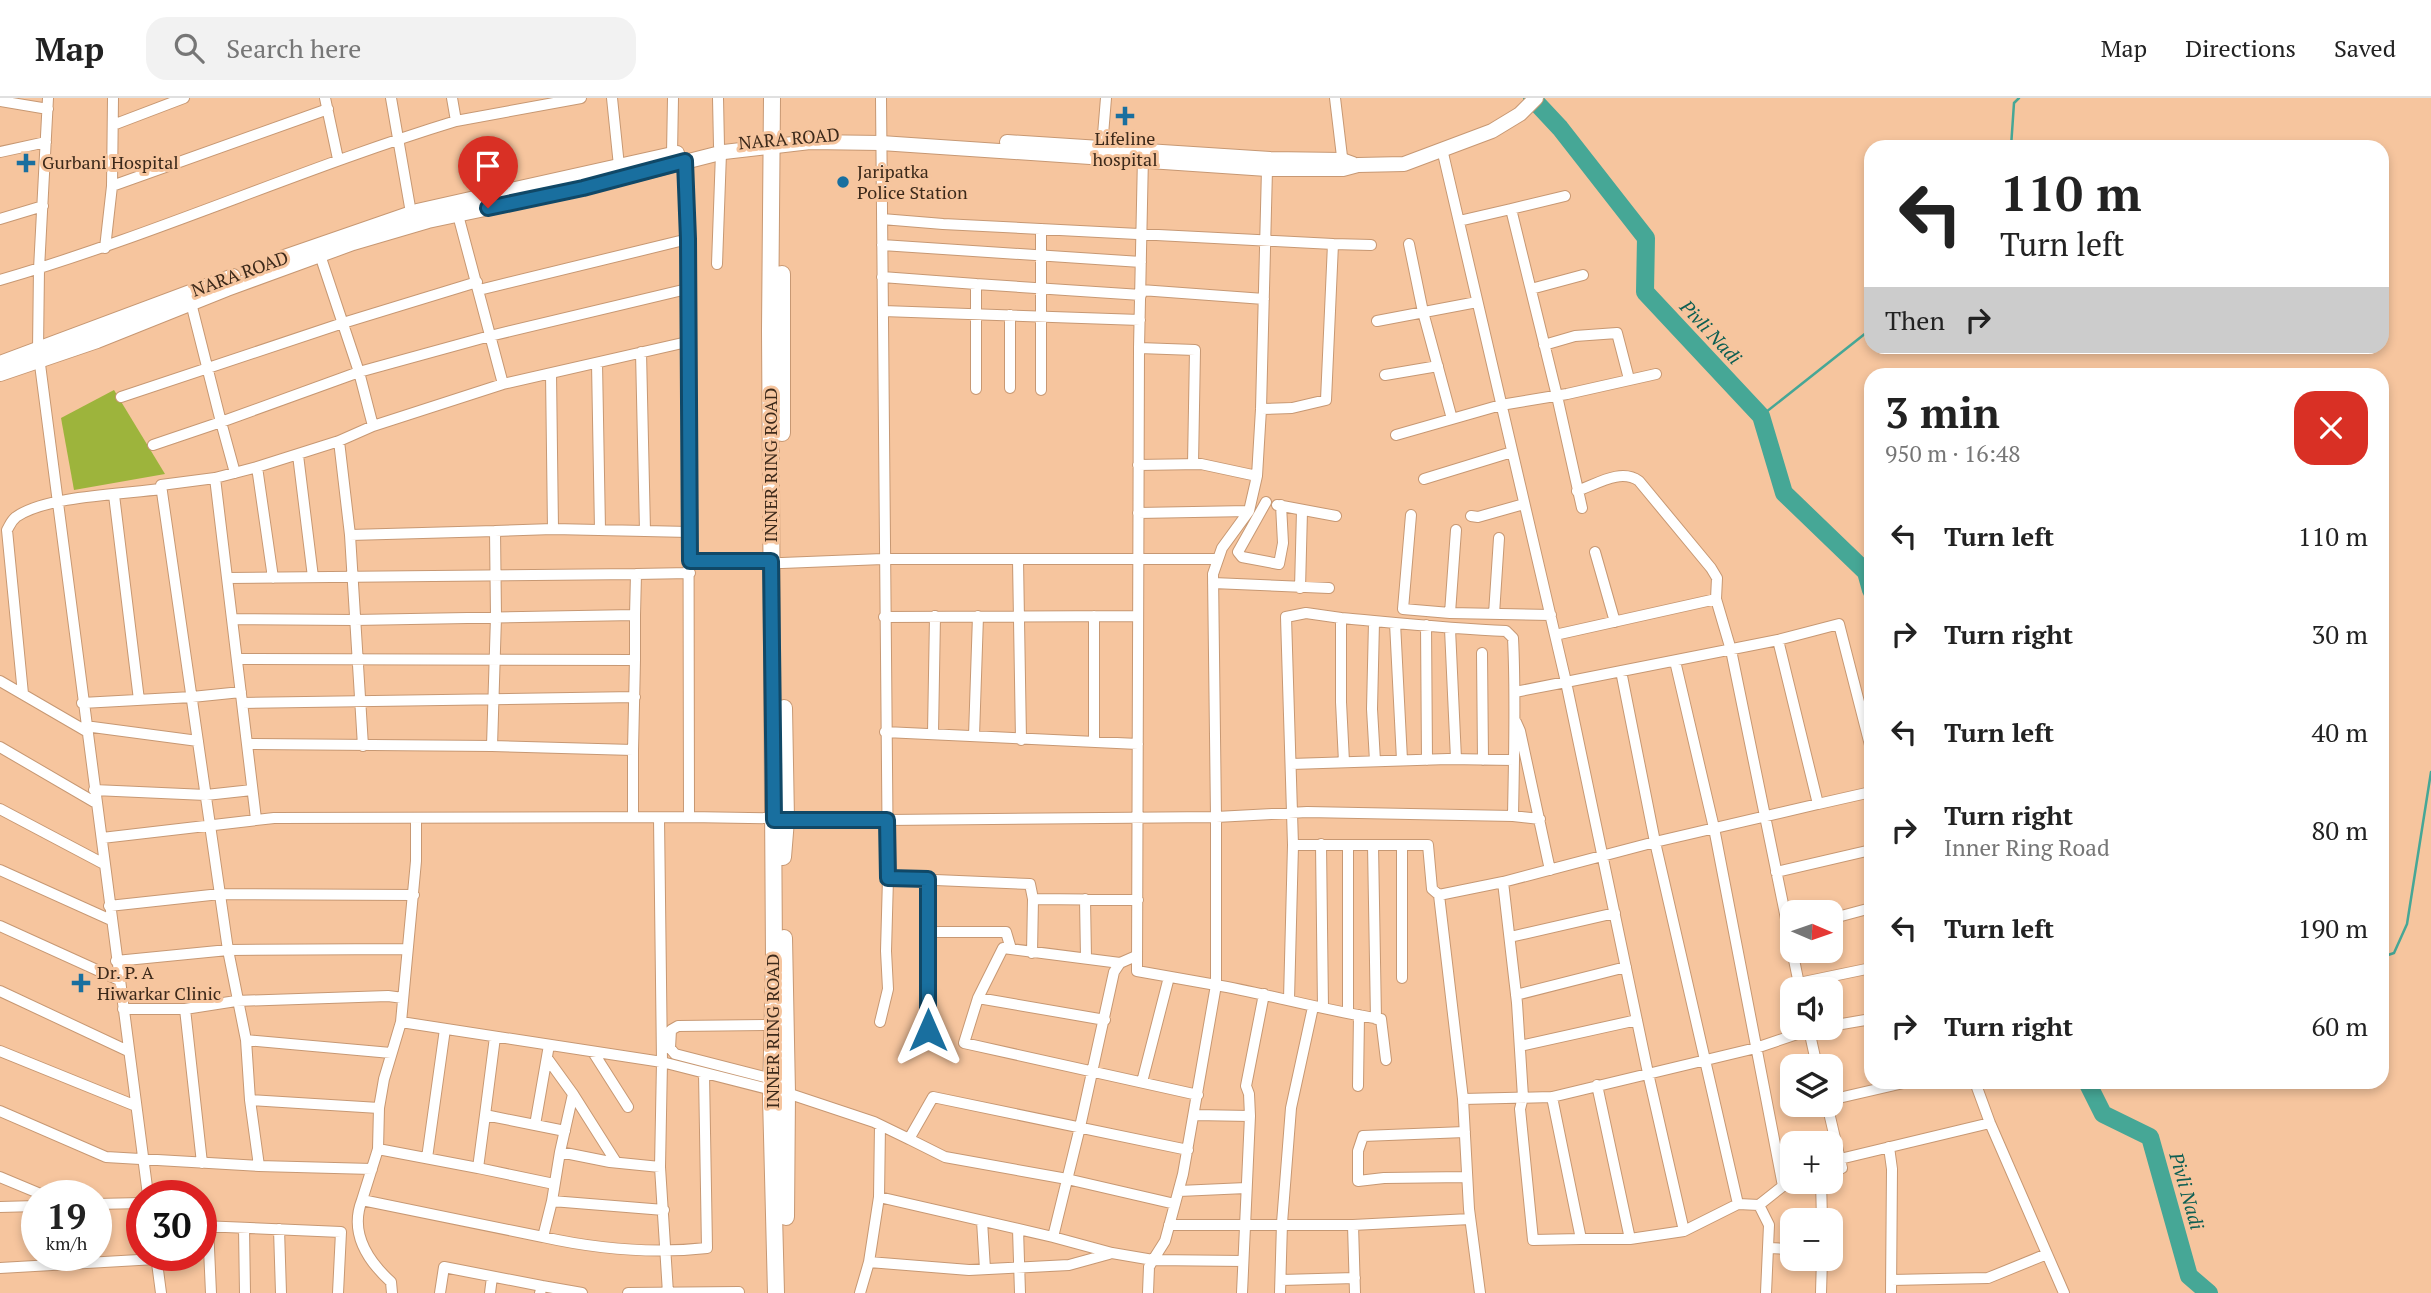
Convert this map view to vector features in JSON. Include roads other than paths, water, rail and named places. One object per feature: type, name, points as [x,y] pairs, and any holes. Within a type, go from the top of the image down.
[{"type":"highway","name":"INNER RING ROAD","points":[[772,98],[776,141],[776,562],[780,820],[772,1025],[785,1293]]},
{"type":"highway","name":"INNER RING ROAD","points":[[776,141],[781,98]]},
{"type":"highway","name":"INNER RING ROAD","points":[[776,1293],[777,1087],[783,858],[780,820]]},
{"type":"main road","name":"NARA ROAD","points":[[0,363],[39,355],[411,213],[619,166],[776,141],[881,139],[1102,147],[1143,155],[1267,169],[1404,164],[1492,131],[1520,114],[1536,98]]},
{"type":"main road","name":"NARA ROAD","points":[[881,139],[1343,165]]},
{"type":"main road","name":"NARA ROAD","points":[[189,298],[353,243],[458,215],[583,188],[679,158]]},
{"type":"main road","points":[[0,374],[39,355]]},
{"type":"street","points":[[105,248],[112,186],[113,98]]},
{"type":"street","points":[[113,125],[184,98]]},
{"type":"street","points":[[391,98],[411,213]]},
{"type":"street","points":[[453,98],[456,121]]},
{"type":"street","points":[[0,280],[105,248],[399,138],[456,121],[581,98]]},
{"type":"street","points":[[612,98],[619,166]]},
{"type":"street","points":[[673,98],[688,239],[690,817]]},
{"type":"street","points":[[717,264],[720,149],[718,98]]},
{"type":"street","points":[[880,1022],[888,989],[881,98]]},
{"type":"street","points":[[1102,147],[1106,98]]},
{"type":"street","points":[[1335,98],[1343,165]]},
{"type":"street","points":[[0,102],[48,104],[39,269],[39,355],[146,1180]]},
{"type":"street","points":[[112,186],[326,103],[338,159]]},
{"type":"street","points":[[0,152],[46,142]]},
{"type":"street","points":[[1442,149],[1566,682],[1684,1231]]},
{"type":"street","points":[[1143,155],[1138,465],[1137,971],[1381,1019],[1386,1060]]},
{"type":"street","points":[[1148,1293],[1149,1266],[1165,1241],[1179,1191],[1195,1115],[1216,985],[1213,583],[1219,556],[1249,511],[1256,476],[1261,409],[1267,169]]},
{"type":"street","points":[[1459,221],[1565,196]]},
{"type":"street","points":[[0,219],[43,206]]},
{"type":"street","points":[[1511,209],[1582,508]]},
{"type":"street","points":[[458,215],[503,384]]},
{"type":"street","points":[[882,219],[1265,242],[1371,245]]},
{"type":"street","points":[[1041,229],[1041,390]]},
{"type":"street","points":[[121,397],[343,323],[478,286],[688,239]]},
{"type":"street","points":[[882,244],[1141,262]]},
{"type":"street","points":[[1261,409],[1292,408],[1326,400],[1332,244]]},
{"type":"street","points":[[1409,244],[1423,313],[1452,419]]},
{"type":"street","points":[[320,255],[359,372],[373,426]]},
{"type":"street","points":[[1531,289],[1583,275]]},
{"type":"street","points":[[882,277],[1264,299]]},
{"type":"street","points":[[975,389],[976,284]]},
{"type":"street","points":[[153,444],[359,372],[490,336],[687,289]]},
{"type":"street","points":[[189,298],[235,472]]},
{"type":"street","points":[[1377,321],[1477,302]]},
{"type":"street","points":[[883,311],[1140,320]]},
{"type":"street","points":[[1010,314],[1010,388]]},
{"type":"street","points":[[1544,345],[1575,336],[1617,333],[1629,379]]},
{"type":"street","points":[[260,1166],[250,1100],[246,1040],[236,1001],[228,950],[161,485],[215,478],[257,467],[503,384],[687,342]]},
{"type":"street","points":[[1139,348],[1195,350],[1193,464]]},
{"type":"street","points":[[641,352],[645,531]]},
{"type":"street","points":[[597,363],[600,530]]},
{"type":"street","points":[[1385,374],[1438,366]]},
{"type":"street","points":[[551,373],[553,529]]},
{"type":"street","points":[[1396,435],[1501,405],[1557,396],[1656,374]]},
{"type":"street","points":[[339,441],[350,535],[363,747]]},
{"type":"street","points":[[1424,479],[1512,452]]},
{"type":"street","points":[[298,455],[313,577]]},
{"type":"street","points":[[1138,465],[1201,464],[1256,476]]},
{"type":"street","points":[[257,467],[273,578]]},
{"type":"street","points":[[1577,491],[1622,475],[1632,475],[1717,578],[1716,599],[1731,650],[1783,900]]},
{"type":"street","points":[[215,478],[256,819]]},
{"type":"street","points":[[23,694],[4,528],[23,513],[58,502],[161,489]]},
{"type":"street","points":[[114,495],[139,700]]},
{"type":"street","points":[[1251,499],[1336,516]]},
{"type":"street","points":[[690,561],[1138,560],[1219,556],[1238,552],[1266,502]]},
{"type":"street","points":[[1471,516],[1478,517],[1524,504]]},
{"type":"street","points":[[1238,552],[1242,557],[1279,564],[1283,543],[1280,505]]},
{"type":"street","points":[[1138,513],[1249,511]]},
{"type":"street","points":[[1300,588],[1302,511]]},
{"type":"street","points":[[1411,514],[1403,609],[1550,615]]},
{"type":"street","points":[[350,535],[553,529],[689,532]]},
{"type":"street","points":[[1450,613],[1456,530]]},
{"type":"street","points":[[492,746],[496,617],[495,531]]},
{"type":"street","points":[[1494,614],[1499,538]]},
{"type":"street","points":[[1595,552],[1615,622]]},
{"type":"street","points":[[1018,560],[1021,740]]},
{"type":"street","points":[[228,578],[690,573]]},
{"type":"street","points":[[632,817],[636,574]]},
{"type":"street","points":[[1213,583],[1329,588]]},
{"type":"street","points":[[1555,635],[1716,599]]},
{"type":"street","points":[[1289,999],[1293,845],[1286,617],[1306,613],[1374,622],[1510,633],[1513,638],[1516,692],[1513,715],[1513,816]]},
{"type":"street","points":[[233,619],[354,620],[635,615]]},
{"type":"street","points":[[933,733],[934,616]]},
{"type":"street","points":[[974,736],[978,616]]},
{"type":"street","points":[[1094,616],[1094,742]]},
{"type":"street","points":[[884,617],[1138,616]]},
{"type":"street","points":[[1341,618],[1344,762]]},
{"type":"street","points":[[1374,622],[1372,698],[1375,761]]},
{"type":"street","points":[[1395,623],[1402,761]]},
{"type":"street","points":[[1516,692],[1731,650],[1839,624],[1864,722]]},
{"type":"street","points":[[1426,625],[1427,760]]},
{"type":"street","points":[[1450,629],[1456,759]]},
{"type":"street","points":[[1778,640],[1818,804]]},
{"type":"street","points":[[1482,653],[1483,760]]},
{"type":"street","points":[[237,659],[635,660]]},
{"type":"street","points":[[1675,661],[1714,828],[1780,1171]]},
{"type":"street","points":[[1621,671],[1654,842],[1738,1204]]},
{"type":"street","points":[[0,681],[86,729],[198,741]]},
{"type":"street","points":[[82,703],[192,697],[360,702],[635,697]]},
{"type":"street","points":[[1513,715],[1520,731],[1550,870]]},
{"type":"street","points":[[885,732],[1138,744]]},
{"type":"street","points":[[247,744],[633,750]]},
{"type":"street","points":[[0,747],[96,803]]},
{"type":"street","points":[[1291,764],[1514,760]]},
{"type":"street","points":[[94,790],[206,795],[252,790]]},
{"type":"street","points":[[1439,895],[1503,882],[1654,842],[1864,794]]},
{"type":"street","points":[[0,809],[104,864]]},
{"type":"street","points":[[102,838],[256,819],[690,817],[887,820],[1216,817],[1307,812],[1513,816],[1540,819]]},
{"type":"street","points":[[391,1293],[391,1282],[376,1268],[363,1248],[358,1228],[359,1209],[378,1149],[380,1108],[391,1053],[401,1022],[414,895],[416,818]]},
{"type":"street","points":[[659,818],[662,1062],[660,1167],[668,1292]]},
{"type":"street","points":[[1293,845],[1428,845],[1432,889],[1439,895],[1464,1099],[1470,1219],[1480,1293]]},
{"type":"street","points":[[1280,1293],[1282,1223],[1291,1108],[1318,1008],[1321,845]]},
{"type":"street","points":[[1348,845],[1358,1086]]},
{"type":"street","points":[[1373,845],[1376,1019]]},
{"type":"street","points":[[1402,845],[1402,978]]},
{"type":"street","points":[[1776,872],[1864,852]]},
{"type":"street","points":[[0,870],[111,920]]},
{"type":"street","points":[[888,878],[1030,884],[1033,899],[1032,953]]},
{"type":"street","points":[[928,879],[928,1030]]},
{"type":"street","points":[[1503,882],[1517,995],[1523,1097],[1520,1109],[1533,1240],[1630,1239],[1684,1231],[1738,1204],[1759,1205],[1780,1188]]},
{"type":"street","points":[[109,906],[220,894],[414,895]]},
{"type":"street","points":[[1033,899],[1138,900]]},
{"type":"street","points":[[1085,899],[1086,958]]},
{"type":"street","points":[[1843,916],[1864,910]]},
{"type":"street","points":[[1510,937],[1615,913]]},
{"type":"street","points":[[0,926],[119,981]]},
{"type":"street","points":[[928,932],[1006,932],[1011,949]]},
{"type":"street","points":[[1136,956],[1120,963],[1003,948],[978,998],[964,1043],[1198,1095]]},
{"type":"street","points":[[117,961],[228,950],[407,949]]},
{"type":"street","points":[[1053,1237],[1114,972],[1120,963]]},
{"type":"street","points":[[1517,995],[1626,967]]},
{"type":"street","points":[[1836,977],[1864,970]]},
{"type":"street","points":[[1142,1082],[1169,977]]},
{"type":"street","points":[[0,990],[128,1051]]},
{"type":"street","points":[[1242,1293],[1250,1116],[1250,1094],[1246,1086],[1264,994]]},
{"type":"street","points":[[123,1009],[185,1009],[236,1001],[388,996],[403,998]]},
{"type":"street","points":[[978,998],[1105,1020]]},
{"type":"street","points":[[185,1009],[202,1163]]},
{"type":"street","points":[[1520,1046],[1637,1020]]},
{"type":"street","points":[[1843,1024],[1864,1020]]},
{"type":"street","points":[[401,1022],[662,1062],[777,1087]]},
{"type":"street","points":[[772,1025],[678,1026],[671,1030],[670,1048],[675,1054],[777,1087],[880,1125],[945,1157],[1067,1179],[1175,1204]]},
{"type":"street","points":[[427,1158],[445,1029]]},
{"type":"street","points":[[478,1168],[495,1037]]},
{"type":"street","points":[[1464,1099],[1552,1097],[1756,1048],[1780,1039]]},
{"type":"street","points":[[246,1040],[391,1053]]},
{"type":"street","points":[[535,1125],[549,1045]]},
{"type":"street","points":[[0,1051],[136,1106]]},
{"type":"street","points":[[593,1052],[628,1107]]},
{"type":"street","points":[[547,1058],[616,1162]]},
{"type":"street","points":[[362,1200],[579,1245],[666,1252],[707,1248],[704,1073]]},
{"type":"street","points":[[1597,1085],[1630,1239]]},
{"type":"street","points":[[1843,1097],[1878,1089]]},
{"type":"street","points":[[1978,1089],[2064,1293]]},
{"type":"street","points":[[543,1237],[573,1094]]},
{"type":"street","points":[[909,1139],[933,1097],[1188,1150]]},
{"type":"street","points":[[1552,1097],[1581,1239]]},
{"type":"street","points":[[250,1100],[380,1108]]},
{"type":"street","points":[[0,1111],[106,1157],[372,1170]]},
{"type":"street","points":[[485,1115],[565,1131]]},
{"type":"street","points":[[1195,1115],[1250,1116]]},
{"type":"street","points":[[1843,1158],[1990,1123]]},
{"type":"street","points":[[860,1293],[869,1262],[879,1197],[880,1125]]},
{"type":"street","points":[[1465,1132],[1363,1136],[1358,1151],[1358,1181],[1384,1178],[1467,1178]]},
{"type":"street","points":[[1889,1147],[1892,1169],[1891,1293]]},
{"type":"street","points":[[378,1149],[554,1184]]},
{"type":"street","points":[[560,1152],[660,1167]]},
{"type":"street","points":[[0,1177],[21,1186]]},
{"type":"street","points":[[1179,1191],[1246,1188]]},
{"type":"street","points":[[879,1197],[1112,1253],[1153,1260],[1243,1261]]},
{"type":"street","points":[[552,1201],[664,1210]]},
{"type":"street","points":[[1759,1205],[1769,1225],[1766,1293]]},
{"type":"street","points":[[0,1207],[21,1206]]},
{"type":"street","points":[[1170,1225],[1353,1225],[1470,1219]]},
{"type":"street","points":[[982,1221],[985,1269]]},
{"type":"street","points":[[1353,1225],[1355,1293]]},
{"type":"street","points":[[217,1227],[341,1232],[338,1293]]},
{"type":"street","points":[[244,1228],[245,1293]]},
{"type":"street","points":[[1018,1229],[1020,1293]]},
{"type":"street","points":[[279,1230],[281,1293]]},
{"type":"street","points":[[1769,1248],[1780,1248]]},
{"type":"street","points":[[869,1262],[969,1270],[1069,1265],[1112,1253]]},
{"type":"street","points":[[1891,1280],[1988,1278],[2047,1254]]},
{"type":"street","points":[[0,1268],[126,1259]]},
{"type":"street","points":[[440,1293],[444,1268],[541,1289],[582,1293]]},
{"type":"street","points":[[158,1271],[161,1293]]},
{"type":"street","points":[[209,1271],[211,1293]]},
{"type":"street","points":[[1821,1293],[1822,1271]]},
{"type":"street","points":[[490,1293],[492,1277]]},
{"type":"street","points":[[1281,1280],[1355,1278]]},
{"type":"street","points":[[628,1293],[739,1292]]},
{"type":"waterway","name":"Pivli Nadi","points":[[1532,98],[1560,128],[1646,238],[1645,292],[1761,416],[1784,493],[1864,570]]},
{"type":"waterway","points":[[2011,140],[2014,103],[2019,98]]},
{"type":"waterway","points":[[1761,416],[1864,335]]},
{"type":"waterway","points":[[2389,955],[2394,953],[2407,924],[2431,772]]},
{"type":"waterway","name":"Pivli Nadi","points":[[2090,1089],[2103,1114],[2150,1137],[2189,1276],[2209,1293]]},
{"type":"place","name":"Lifeline hospital","points":[[1125,116]]},
{"type":"place","name":"Gurbani Hospital","points":[[26,163]]},
{"type":"place","name":"Jaripatka Police Station","points":[[843,182]]},
{"type":"place","name":"Dr. P. A Hiwarkar Clinic","points":[[81,983]]}]
